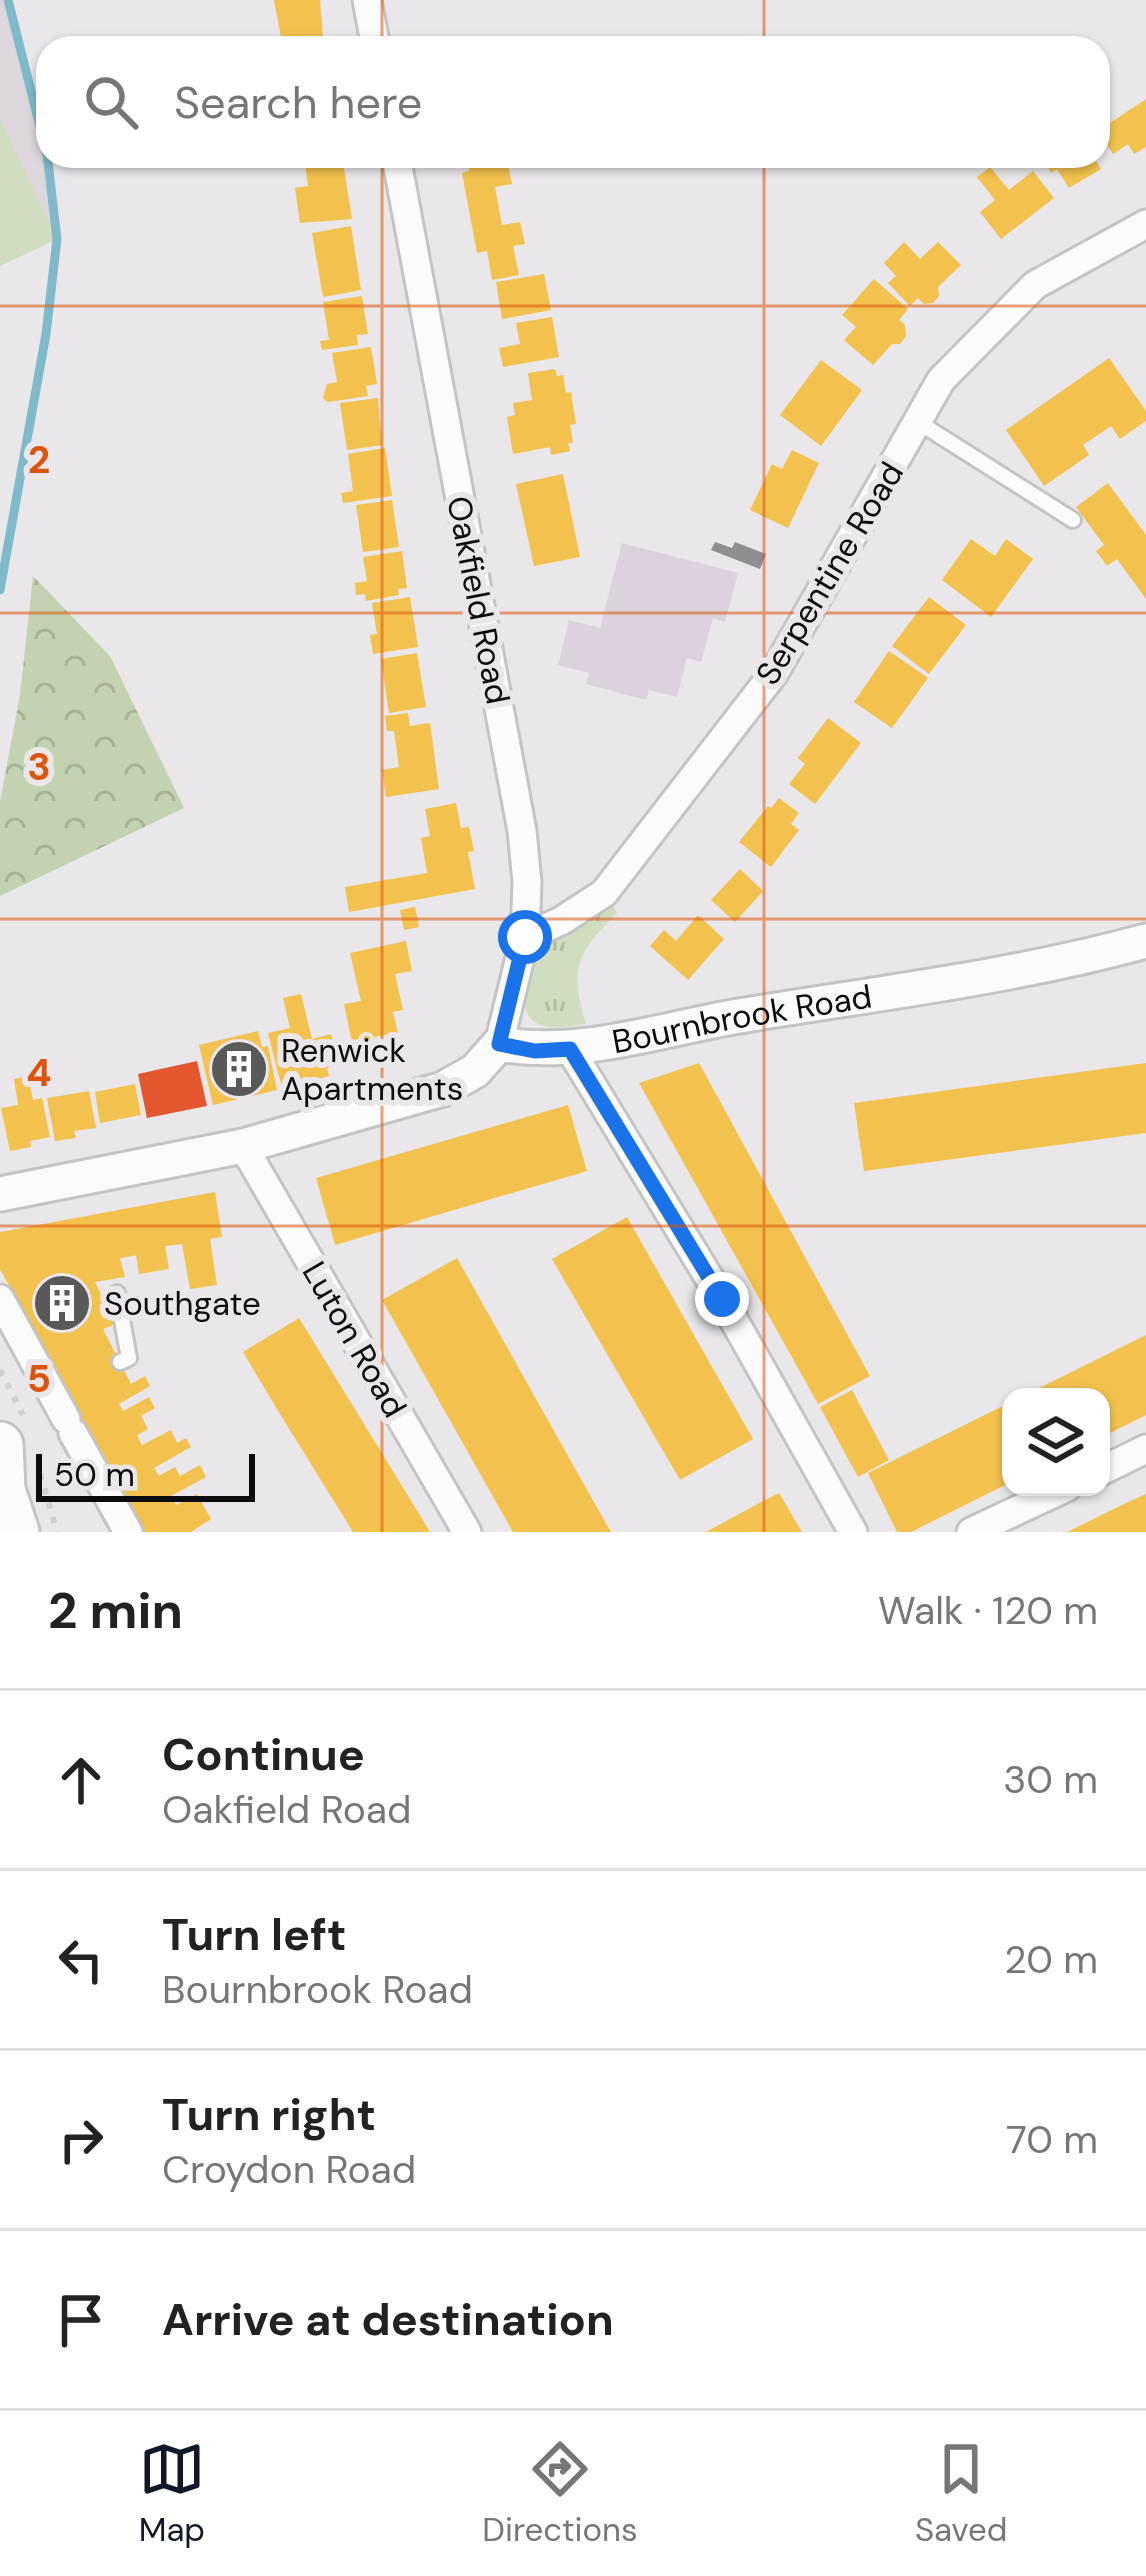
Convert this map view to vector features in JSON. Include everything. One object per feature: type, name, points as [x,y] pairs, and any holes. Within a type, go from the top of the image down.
[{"type":"highway","points":[[0,1444],[6,1504]]},
{"type":"street","points":[[367,0],[374,36]]},
{"type":"street","name":"Oakfield Road","points":[[398,168],[523,831],[525,937],[499,1044]]},
{"type":"street","name":"Serpentine Road","points":[[525,937],[604,893],[774,673],[941,380],[1035,286],[1146,224]]},
{"type":"street","name":"Bournbrook Road","points":[[499,1044],[535,1051],[570,1049],[703,1022],[1065,963],[1146,940]]},
{"type":"street","points":[[0,1194],[243,1145],[443,1088],[475,1070],[499,1044]]},
{"type":"street","points":[[570,1049],[722,1299],[853,1532]]},
{"type":"street","name":"Luton Road","points":[[243,1145],[466,1532]]},
{"type":"street","points":[[0,1299],[128,1532]]},
{"type":"street","points":[[1110,1467],[1146,1450]]},
{"type":"street","points":[[971,1532],[1047,1496]]},
{"type":"lane","points":[[918,422],[1072,520]]},
{"type":"lane","points":[[117,1294],[129,1358],[119,1362]]},
{"type":"shaded area","points":[[0,0],[8,0],[36,111],[36,168],[49,168],[57,239],[0,266]]},
{"type":"green space","points":[[0,119],[57,239],[0,266]]},
{"type":"green space","points":[[33,576],[110,656],[184,808],[0,896],[0,802],[20,695]]},
{"type":"green space","points":[[607,896],[617,913],[585,951],[578,975],[586,1024],[549,1027],[532,1020],[524,1001],[527,953],[544,936]]},
{"type":"building: Homes","points":[[274,0],[320,0],[323,36],[281,36]]},
{"type":"building: Homes","points":[[1146,99],[1146,147],[1134,154],[1128,144],[1113,154],[1110,123]]},
{"type":"building: Homes","points":[[306,168],[344,168],[352,219],[300,223],[295,188],[308,186]]},
{"type":"building: Homes","points":[[509,168],[512,184],[495,187],[502,225],[520,222],[525,244],[513,246],[519,275],[492,280],[487,251],[477,253],[462,173]]},
{"type":"building: Homes","points":[[991,168],[1009,190],[1033,171],[1054,198],[1001,239],[980,212],[995,200],[977,177]]},
{"type":"building: Homes","points":[[1048,168],[1101,169],[1069,188],[1057,169],[1051,173]]},
{"type":"building: Homes","points":[[351,226],[361,290],[323,297],[312,233]]},
{"type":"building: Homes","points":[[904,242],[920,259],[938,242],[961,265],[938,287],[939,296],[933,303],[924,304],[918,298],[910,306],[888,283],[896,276],[884,263]]},
{"type":"building: Homes","points":[[544,274],[551,310],[502,319],[496,282]]},
{"type":"building: Homes","points":[[874,279],[908,309],[899,320],[906,336],[873,365],[844,340],[856,327],[842,315]]},
{"type":"building: Homes","points":[[362,296],[368,334],[357,335],[358,345],[322,350],[320,341],[329,340],[323,302]]},
{"type":"building: Homes","points":[[552,317],[559,357],[503,367],[499,348],[520,344],[516,323]]},
{"type":"building: Homes","points":[[371,347],[377,384],[366,386],[368,396],[328,402],[323,398],[327,384],[337,382],[332,353]]},
{"type":"building: Homes","points":[[1109,358],[1146,411],[1146,421],[1120,439],[1111,426],[1083,445],[1089,455],[1044,486],[1006,430]]},
{"type":"building: Homes","points":[[821,360],[862,390],[821,446],[780,415]]},
{"type":"building: Homes","points":[[555,369],[557,376],[563,375],[566,393],[571,392],[576,424],[570,425],[570,451],[551,455],[550,447],[513,454],[507,417],[515,415],[513,403],[532,400],[528,373]]},
{"type":"building: Homes","points":[[378,398],[382,445],[347,450],[340,403]]},
{"type":"building: Homes","points":[[385,448],[392,496],[343,503],[341,493],[353,491],[348,454]]},
{"type":"building: Homes","points":[[792,450],[819,463],[788,528],[750,510],[772,464],[782,469]]},
{"type":"building: Homes","points":[[563,474],[580,557],[534,566],[516,484]]},
{"type":"building: Homes","points":[[1108,483],[1146,535],[1146,599],[1117,559],[1107,566],[1096,551],[1104,545],[1076,507]]},
{"type":"building: Homes","points":[[392,500],[399,547],[363,552],[356,505]]},
{"type":"building: Homes","points":[[971,539],[995,556],[1006,539],[1033,559],[991,617],[942,580]]},
{"type":"building: Homes","points":[[402,551],[407,588],[398,589],[399,595],[366,601],[365,594],[356,595],[355,583],[367,581],[363,557]]},
{"type":"building: Homes","points":[[410,597],[418,647],[373,654],[370,635],[377,634],[372,603]]},
{"type":"building: Homes","points":[[929,597],[966,625],[929,674],[892,646]]},
{"type":"building: Homes","points":[[889,651],[928,678],[892,728],[854,702]]},
{"type":"building: Homes","points":[[417,653],[426,707],[389,713],[381,659]]},
{"type":"building: Homes","points":[[408,713],[410,726],[430,723],[439,789],[386,797],[382,770],[399,767],[394,731],[387,731],[385,716]]},
{"type":"building: Homes","points":[[828,718],[861,743],[815,804],[789,784],[805,764],[798,758]]},
{"type":"building: Homes","points":[[779,798],[799,813],[791,824],[799,830],[771,867],[739,842]]},
{"type":"building: Homes","points":[[456,803],[461,828],[469,827],[475,889],[349,912],[345,887],[427,873],[421,838],[430,836],[425,809]]},
{"type":"building: Homes","points":[[740,869],[763,891],[735,922],[711,900]]},
{"type":"building: Homes","points":[[415,907],[419,927],[404,930],[400,910]]},
{"type":"building: Homes","points":[[698,915],[724,939],[688,980],[650,946],[664,930],[676,941]]},
{"type":"building: Homes","points":[[406,941],[412,971],[395,974],[403,1010],[393,1012],[398,1033],[374,1037],[378,1056],[356,1061],[344,1004],[361,1001],[350,953]]},
{"type":"building: Homes","points":[[301,994],[312,1039],[331,1034],[339,1065],[327,1068],[329,1076],[282,1088],[268,1033],[290,1028],[283,998]]},
{"type":"building: Homes","name":"Renwick Apartments","points":[[258,1031],[262,1047],[268,1046],[277,1090],[213,1105],[199,1045]]},
{"type":"building: Homes","points":[[699,1063],[870,1376],[818,1404],[639,1083]]},
{"type":"building: Homes","points":[[1146,1063],[1146,1133],[864,1171],[854,1103]]},
{"type":"building: Homes","points":[[28,1076],[33,1100],[42,1098],[50,1137],[10,1151],[1,1108],[18,1105],[14,1079]]},
{"type":"building: Homes","points":[[135,1084],[141,1115],[100,1123],[95,1092]]},
{"type":"building: Homes","points":[[89,1091],[96,1128],[74,1131],[76,1138],[55,1141],[47,1098]]},
{"type":"building: Homes","points":[[568,1105],[587,1171],[335,1245],[316,1178]]},
{"type":"building: Homes","points":[[215,1192],[222,1237],[210,1239],[217,1285],[190,1289],[182,1244],[165,1246],[169,1269],[139,1274],[136,1255],[120,1258],[125,1277],[95,1282],[116,1324],[103,1329],[131,1384],[145,1376],[150,1386],[119,1404],[123,1411],[149,1397],[155,1408],[141,1416],[148,1429],[137,1435],[142,1445],[171,1430],[177,1443],[186,1438],[191,1447],[154,1468],[159,1476],[175,1467],[180,1476],[200,1465],[206,1477],[171,1496],[176,1505],[197,1494],[211,1519],[191,1532],[144,1532],[0,1269],[0,1232]]},
{"type":"building: Homes","points":[[627,1217],[753,1439],[680,1480],[552,1259]]},
{"type":"building: Homes","points":[[457,1258],[611,1532],[513,1532],[382,1300]]},
{"type":"building: Homes","points":[[299,1318],[430,1532],[353,1532],[280,1414],[243,1352]]},
{"type":"building: Homes","points":[[1146,1335],[1146,1415],[1114,1431],[1110,1433],[1110,1388],[1039,1388]]},
{"type":"building: Homes","points":[[852,1390],[889,1460],[858,1477],[820,1407]]},
{"type":"building: Homes","points":[[1002,1406],[1002,1486],[911,1532],[897,1532],[868,1473]]},
{"type":"building: Homes","points":[[779,1493],[802,1532],[706,1532],[763,1501]]},
{"type":"building: Homes","points":[[1146,1494],[1146,1532],[1067,1532],[1128,1502]]},
{"type":"building: Shops","points":[[197,1061],[207,1106],[147,1118],[138,1074]]},
{"type":"building: Industry","points":[[715,542],[732,548],[735,542],[766,554],[760,569],[711,550]]},
{"type":"building: Other","points":[[622,543],[738,573],[725,622],[713,618],[701,662],[687,658],[677,697],[649,690],[646,700],[586,684],[589,673],[558,665],[569,620],[600,628]]},
{"type":"waterway","points":[[8,0],[36,111]]},
{"type":"waterway","points":[[0,590],[46,334],[57,239],[49,168]]},
{"type":"place","name":"Renwick Apartments","points":[[239,1069]]},
{"type":"place","name":"Southgate","points":[[62,1303]]},
{"type":"route","points":[[525,937],[499,1044],[535,1051],[570,1049],[722,1299]]}]
